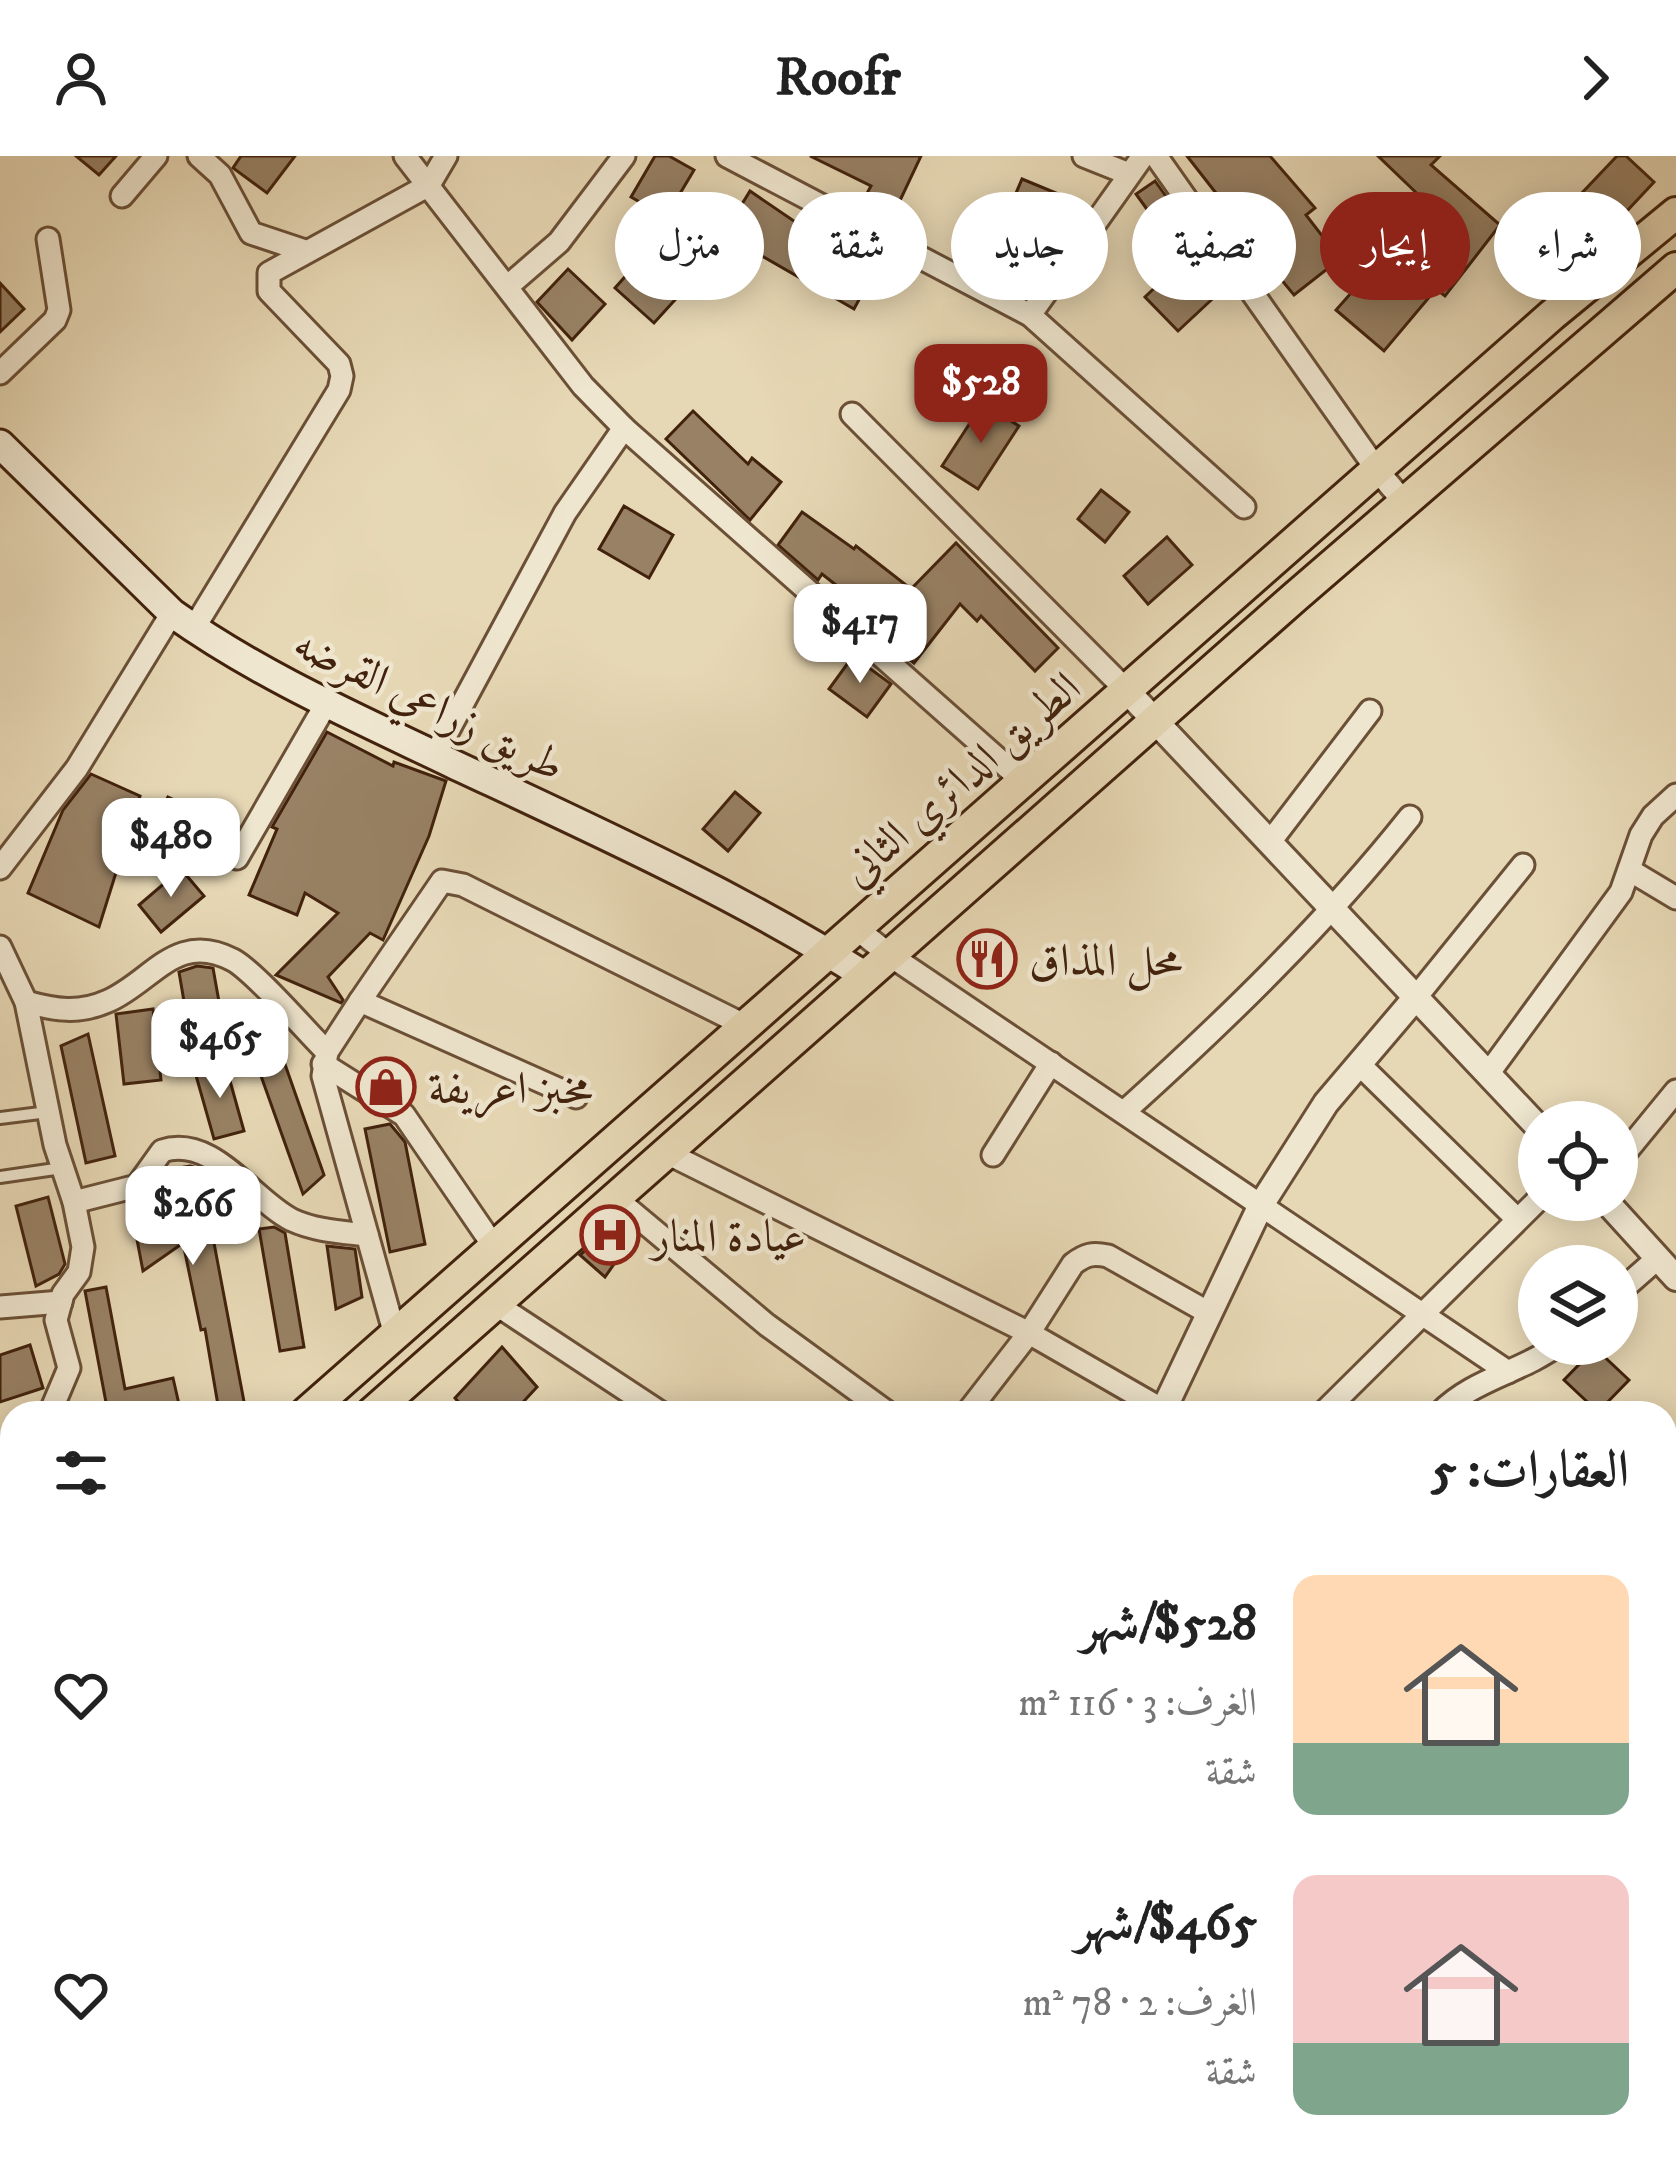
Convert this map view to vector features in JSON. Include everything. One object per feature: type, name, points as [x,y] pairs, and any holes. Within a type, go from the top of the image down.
[{"type":"main road","name":"الطريق الدائري الثاني","points":[[320,1401],[1552,315],[1676,213]]},
{"type":"main road","name":"الطريق الدائري الثاني","points":[[385,1401],[1154,721],[1676,268]]},
{"type":"main road","name":"طريق زراعي القرضه","points":[[0,443],[183,621],[326,704],[644,854],[867,977]]},
{"type":"street","points":[[122,196],[156,156]]},
{"type":"street","points":[[199,156],[220,175],[251,233],[305,251]]},
{"type":"street","points":[[406,156],[584,386],[624,428],[1024,782]]},
{"type":"street","points":[[0,868],[183,621],[339,390],[339,364],[269,291],[266,282],[278,265],[429,185],[446,156]]},
{"type":"street","points":[[508,286],[560,242],[624,156]]},
{"type":"street","points":[[727,156],[1030,315],[1244,507]]},
{"type":"street","points":[[1030,315],[1136,165],[1084,156]]},
{"type":"street","points":[[1156,156],[1404,502]]},
{"type":"street","points":[[0,374],[55,320],[59,310],[48,239]]},
{"type":"street","points":[[852,414],[1127,692],[1518,1106]]},
{"type":"street","points":[[435,755],[565,513],[624,428]]},
{"type":"street","points":[[237,858],[326,704]]},
{"type":"street","points":[[1270,842],[1370,711]]},
{"type":"street","points":[[1488,1074],[1621,892],[1641,835],[1676,795]]},
{"type":"street","points":[[1124,1112],[1226,1019],[1334,908],[1410,817]]},
{"type":"street","points":[[1167,1401],[1261,1205],[1325,1103],[1523,865]]},
{"type":"street","points":[[1630,871],[1676,898]]},
{"type":"street","points":[[395,1335],[325,1058],[442,880],[746,1026]]},
{"type":"street","points":[[857,929],[1508,1372]]},
{"type":"street","points":[[0,947],[26,1002],[47,1112],[83,1247],[79,1272],[56,1319],[69,1367],[55,1401]]},
{"type":"street","points":[[26,1002],[54,1010],[89,1008],[110,1001],[172,957],[218,954],[245,970],[325,1058],[404,1115],[495,1247]]},
{"type":"street","points":[[360,1001],[576,1096]]},
{"type":"street","points":[[993,1155],[1052,1064]]},
{"type":"street","points":[[1335,1401],[1517,1220],[1359,1064]]},
{"type":"street","points":[[1638,1137],[1676,1091]]},
{"type":"street","points":[[74,1202],[137,1186],[162,1150],[184,1147],[211,1158],[290,1219],[329,1231],[368,1235]]},
{"type":"street","points":[[665,1152],[1029,1333],[1143,1401]]},
{"type":"street","points":[[614,1197],[766,1325],[871,1401]]},
{"type":"street","points":[[1624,1221],[1676,1278]]},
{"type":"street","points":[[976,1401],[1029,1333],[1073,1264],[1094,1253],[1108,1256],[1209,1313]]},
{"type":"street","points":[[1638,1276],[1658,1258]]},
{"type":"street","points":[[0,1307],[61,1302]]},
{"type":"street","points":[[494,1303],[643,1401]]},
{"type":"street","points":[[1456,1401],[1521,1365]]},
{"type":"lane","points":[[0,1118],[47,1112]]},
{"type":"lane","points":[[0,1177],[63,1168]]},
{"type":"building","points":[[76,156],[116,156],[99,175]]},
{"type":"building","points":[[241,156],[295,156],[267,193],[233,168]]},
{"type":"building","points":[[655,156],[669,156],[694,170],[681,192],[634,192]]},
{"type":"building","points":[[810,156],[921,156],[904,192],[868,192],[871,186]]},
{"type":"building","points":[[1187,156],[1270,156],[1315,208],[1306,215],[1320,233],[1320,275],[1296,293],[1296,192],[1215,192]]},
{"type":"building","points":[[1378,156],[1440,156],[1431,165],[1462,192],[1415,192]]},
{"type":"building","points":[[1617,156],[1626,156],[1654,182],[1641,196],[1641,192],[1583,192]]},
{"type":"building","points":[[1022,179],[1054,192],[1016,192]]},
{"type":"building","points":[[1155,181],[1163,192],[1139,192]]},
{"type":"building","points":[[1470,199],[1494,220],[1494,233],[1470,264]]},
{"type":"building","points":[[764,201],[788,217],[788,271],[764,257]]},
{"type":"building","points":[[568,269],[605,304],[572,340],[537,302]]},
{"type":"building","points":[[0,283],[24,309],[0,332]]},
{"type":"building","points":[[628,300],[675,300],[654,323]]},
{"type":"building","points":[[838,300],[859,300],[854,309]]},
{"type":"building","points":[[1148,300],[1211,300],[1178,331]]},
{"type":"building","points":[[1345,300],[1427,300],[1384,351],[1336,310]]},
{"type":"building","points":[[983,403],[1019,426],[978,489],[942,466]]},
{"type":"building","points":[[693,411],[748,464],[752,458],[781,482],[750,520],[666,439]]},
{"type":"building","points":[[1101,490],[1129,512],[1105,542],[1078,519]]},
{"type":"building","points":[[624,506],[673,535],[649,578],[599,549]]},
{"type":"building","points":[[802,512],[911,589],[956,543],[1058,648],[1035,671],[981,616],[977,621],[960,604],[914,663],[880,635],[888,626],[822,574],[818,580],[778,545]]},
{"type":"building","points":[[1167,537],[1192,565],[1148,604],[1124,576]]},
{"type":"building","points":[[853,656],[891,684],[867,717],[829,689]]},
{"type":"building","points":[[327,732],[393,766],[394,762],[446,781],[429,836],[383,940],[370,933],[328,977],[341,1003],[276,975],[338,913],[305,893],[297,915],[249,895],[277,829],[272,827]]},
{"type":"building","points":[[91,774],[140,796],[99,927],[28,893],[63,810]]},
{"type":"building","points":[[735,792],[760,813],[728,851],[703,829]]},
{"type":"building","points":[[168,797],[218,820],[194,865],[142,840]]},
{"type":"building","points":[[181,869],[204,896],[161,932],[139,905]]},
{"type":"building","points":[[197,966],[213,968],[221,1013],[187,1019],[179,972]]},
{"type":"building","points":[[153,1009],[161,1080],[124,1084],[116,1014]]},
{"type":"building","points":[[88,1034],[115,1156],[86,1163],[61,1046]]},
{"type":"building","points":[[275,1036],[324,1175],[303,1194],[250,1045]]},
{"type":"building","points":[[225,1063],[244,1131],[214,1139],[195,1072]]},
{"type":"building","points":[[390,1124],[405,1142],[425,1244],[390,1252],[365,1129]]},
{"type":"building","points":[[200,1169],[244,1401],[217,1401],[183,1243],[143,1271],[130,1203],[172,1192],[167,1170]]},
{"type":"building","points":[[48,1197],[65,1264],[59,1274],[36,1286],[16,1206]]},
{"type":"building","points":[[619,1221],[635,1234],[605,1277],[580,1255]]},
{"type":"building","points":[[274,1227],[285,1233],[304,1347],[280,1351],[259,1229]]},
{"type":"building","points":[[327,1246],[355,1249],[362,1297],[336,1309]]},
{"type":"building","points":[[106,1287],[125,1389],[173,1378],[178,1401],[106,1401],[85,1291]]},
{"type":"building","points":[[30,1345],[43,1388],[0,1401],[0,1355]]},
{"type":"building","points":[[502,1347],[537,1387],[524,1401],[455,1398]]},
{"type":"building","points":[[1579,1365],[1613,1365],[1629,1380],[1609,1401],[1586,1401],[1564,1380]]},
{"type":"place","name":"محل المذاق","points":[[987,959]]},
{"type":"place","name":"مخبز اعريفة","points":[[386,1087]]},
{"type":"place","name":"عيادة المنار","points":[[610,1235]]}]
